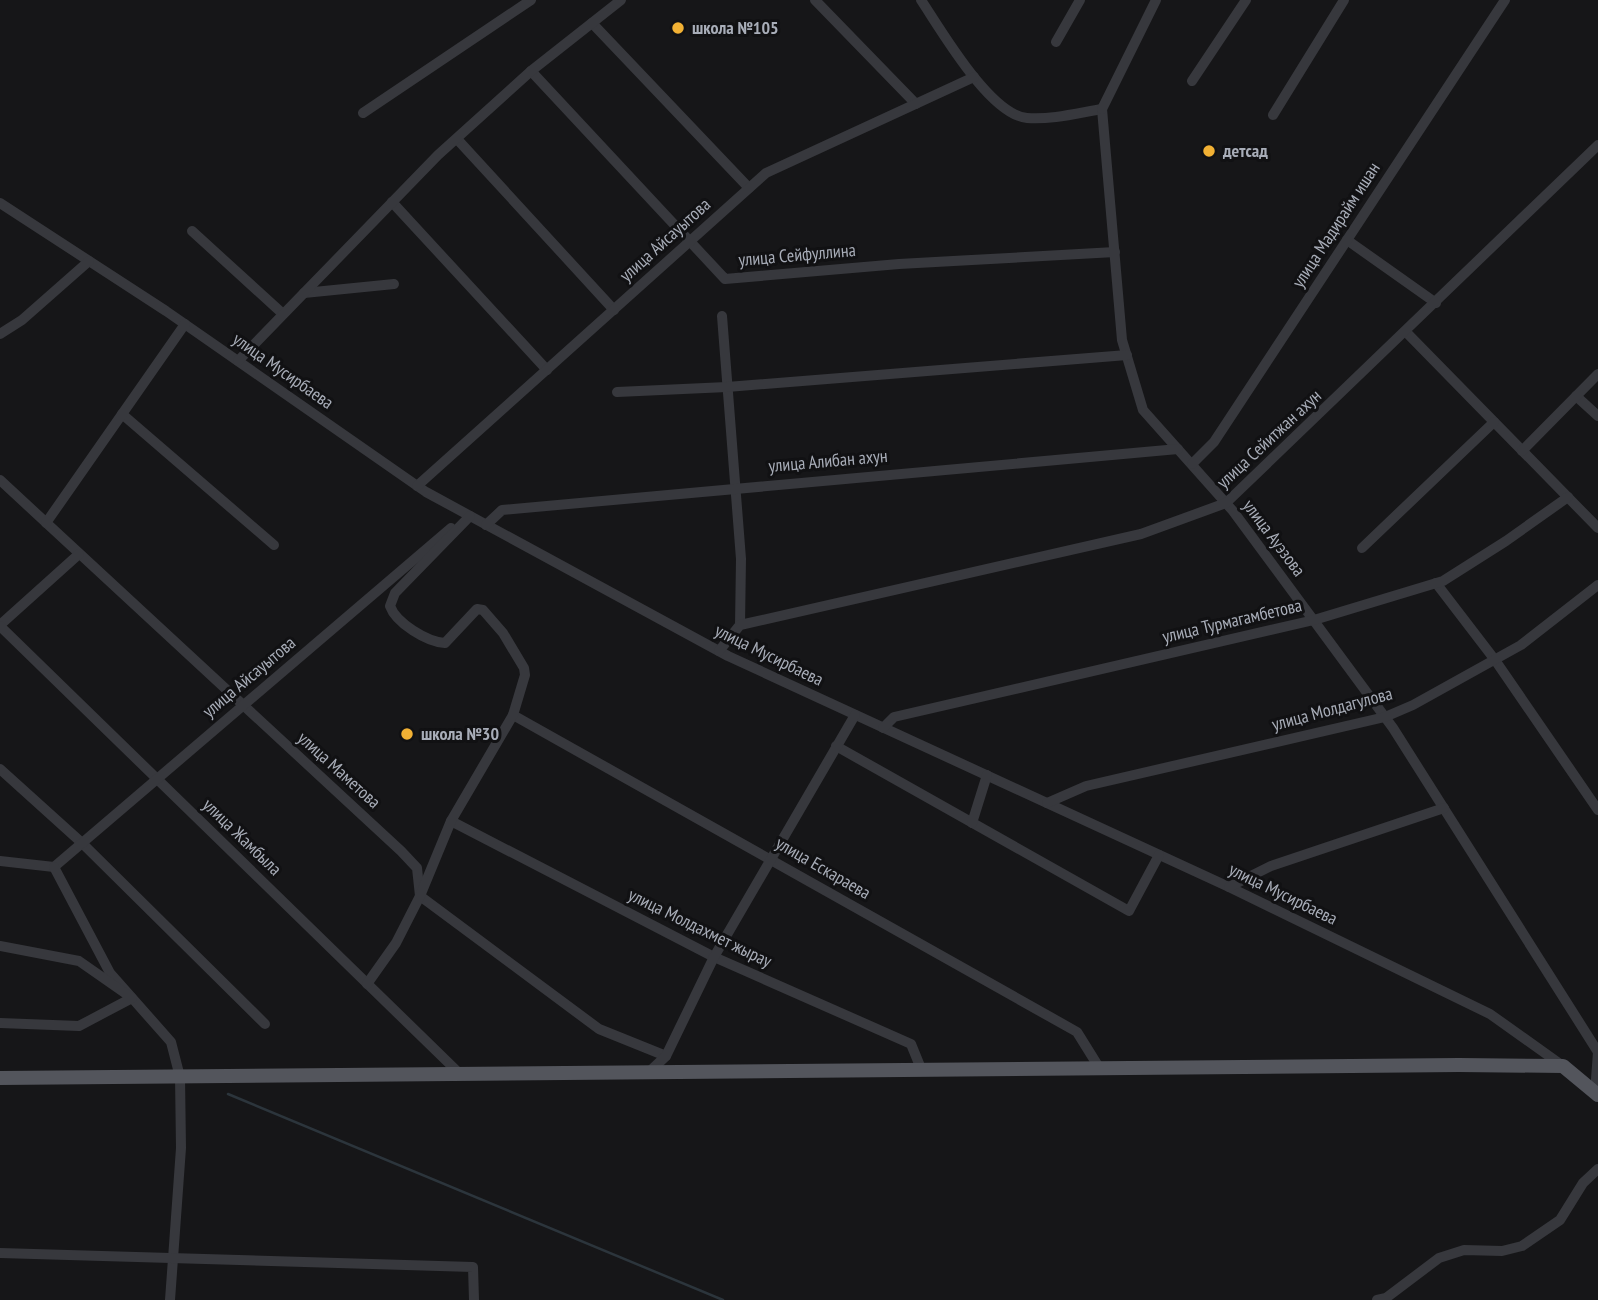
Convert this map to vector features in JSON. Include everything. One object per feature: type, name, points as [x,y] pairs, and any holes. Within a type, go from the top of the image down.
[{"type":"main road","points":[[0,1078],[1563,1066],[1596,1093]]},
{"type":"street","points":[[363,113],[531,0]]},
{"type":"street","points":[[238,361],[457,139],[531,71],[621,0]]},
{"type":"street","points":[[815,0],[916,104]]},
{"type":"street","points":[[921,0],[974,77],[996,102],[1024,118],[1102,109],[1156,0]]},
{"type":"street","points":[[1056,42],[1080,0]]},
{"type":"street","points":[[1192,81],[1246,0]]},
{"type":"street","points":[[1273,115],[1344,0]]},
{"type":"street","name":"улица Мадирайм ишан","points":[[1192,464],[1214,442],[1505,0]]},
{"type":"street","points":[[592,23],[749,188]]},
{"type":"street","name":"улица Сейфуллина","points":[[531,71],[725,279],[899,264],[1115,252]]},
{"type":"street","name":"улица Айсауытова","points":[[417,486],[766,173],[974,77]]},
{"type":"street","name":"улица Ауэзова","points":[[1102,109],[1122,340],[1143,410],[1226,503],[1385,717],[1598,1052],[1596,1093]]},
{"type":"street","points":[[457,139],[614,310]]},
{"type":"street","name":"улица Сейитжан ахун","points":[[740,625],[1141,534],[1226,503],[1598,145]]},
{"type":"street","points":[[392,202],[547,370]]},
{"type":"street","name":"улица Мусирбаева","points":[[0,203],[185,324],[417,486],[486,525],[719,651],[1229,887],[1490,1014],[1563,1066]]},
{"type":"street","points":[[192,231],[283,314]]},
{"type":"street","points":[[1347,240],[1436,303]]},
{"type":"street","points":[[0,334],[22,320],[89,261]]},
{"type":"street","points":[[304,293],[394,284]]},
{"type":"street","points":[[719,651],[740,625],[741,559],[722,316]]},
{"type":"street","points":[[46,523],[185,324]]},
{"type":"street","points":[[1406,332],[1598,528]]},
{"type":"street","points":[[617,392],[727,387],[1127,355]]},
{"type":"street","points":[[1522,451],[1598,374]]},
{"type":"street","points":[[1576,396],[1598,416]]},
{"type":"street","points":[[122,414],[274,545]]},
{"type":"street","points":[[1362,548],[1494,422]]},
{"type":"street","name":"улица Алибан ахун","points":[[486,525],[502,510],[1178,449]]},
{"type":"street","name":"улица Маметова","points":[[0,480],[401,850],[417,868],[420,896]]},
{"type":"street","name":"улица Турмагамбетова","points":[[883,727],[894,717],[1314,621],[1436,583],[1506,541],[1568,497]]},
{"type":"street","points":[[367,984],[396,943],[420,896],[451,821],[513,715],[524,668],[491,616],[477,609],[445,643],[436,643],[402,622],[390,606],[395,593],[469,515]]},
{"type":"street","name":"улица Айсауытова","points":[[54,867],[469,515]]},
{"type":"street","points":[[0,625],[79,554]]},
{"type":"street","points":[[1436,583],[1495,660],[1598,810]]},
{"type":"street","name":"улица Молдагулова","points":[[1047,803],[1086,786],[1385,717],[1521,645],[1598,585]]},
{"type":"street","name":"улица Жамбыла","points":[[0,625],[460,1074]]},
{"type":"street","name":"улица Ескараева","points":[[513,715],[1077,1032],[1100,1069]]},
{"type":"street","points":[[647,1074],[666,1056],[714,957],[855,715]]},
{"type":"street","points":[[836,746],[1129,911],[1159,855]]},
{"type":"street","points":[[0,769],[82,843],[265,1024]]},
{"type":"street","points":[[972,823],[987,775]]},
{"type":"street","points":[[1229,887],[1271,866],[1444,808]]},
{"type":"street","name":"улица Молдахмет жырау","points":[[451,821],[714,957],[911,1044],[922,1071]]},
{"type":"street","points":[[0,861],[54,867],[110,973],[170,1042],[180,1077],[181,1148],[170,1300]]},
{"type":"street","points":[[420,896],[599,1029],[666,1056]]},
{"type":"street","points":[[0,946],[79,961],[132,998]]},
{"type":"street","points":[[0,1023],[79,1026],[132,998]]},
{"type":"street","points":[[1377,1300],[1386,1298],[1439,1258],[1464,1250],[1502,1251],[1522,1246],[1560,1220],[1583,1183],[1598,1169]]},
{"type":"street","points":[[0,1253],[473,1267],[474,1300]]},
{"type":"waterway","points":[[228,1094],[723,1300]]},
{"type":"place","name":"школа №105","points":[[678,28]]},
{"type":"place","name":"детсад","points":[[1209,151]]},
{"type":"place","name":"школа №30","points":[[407,734]]}]
